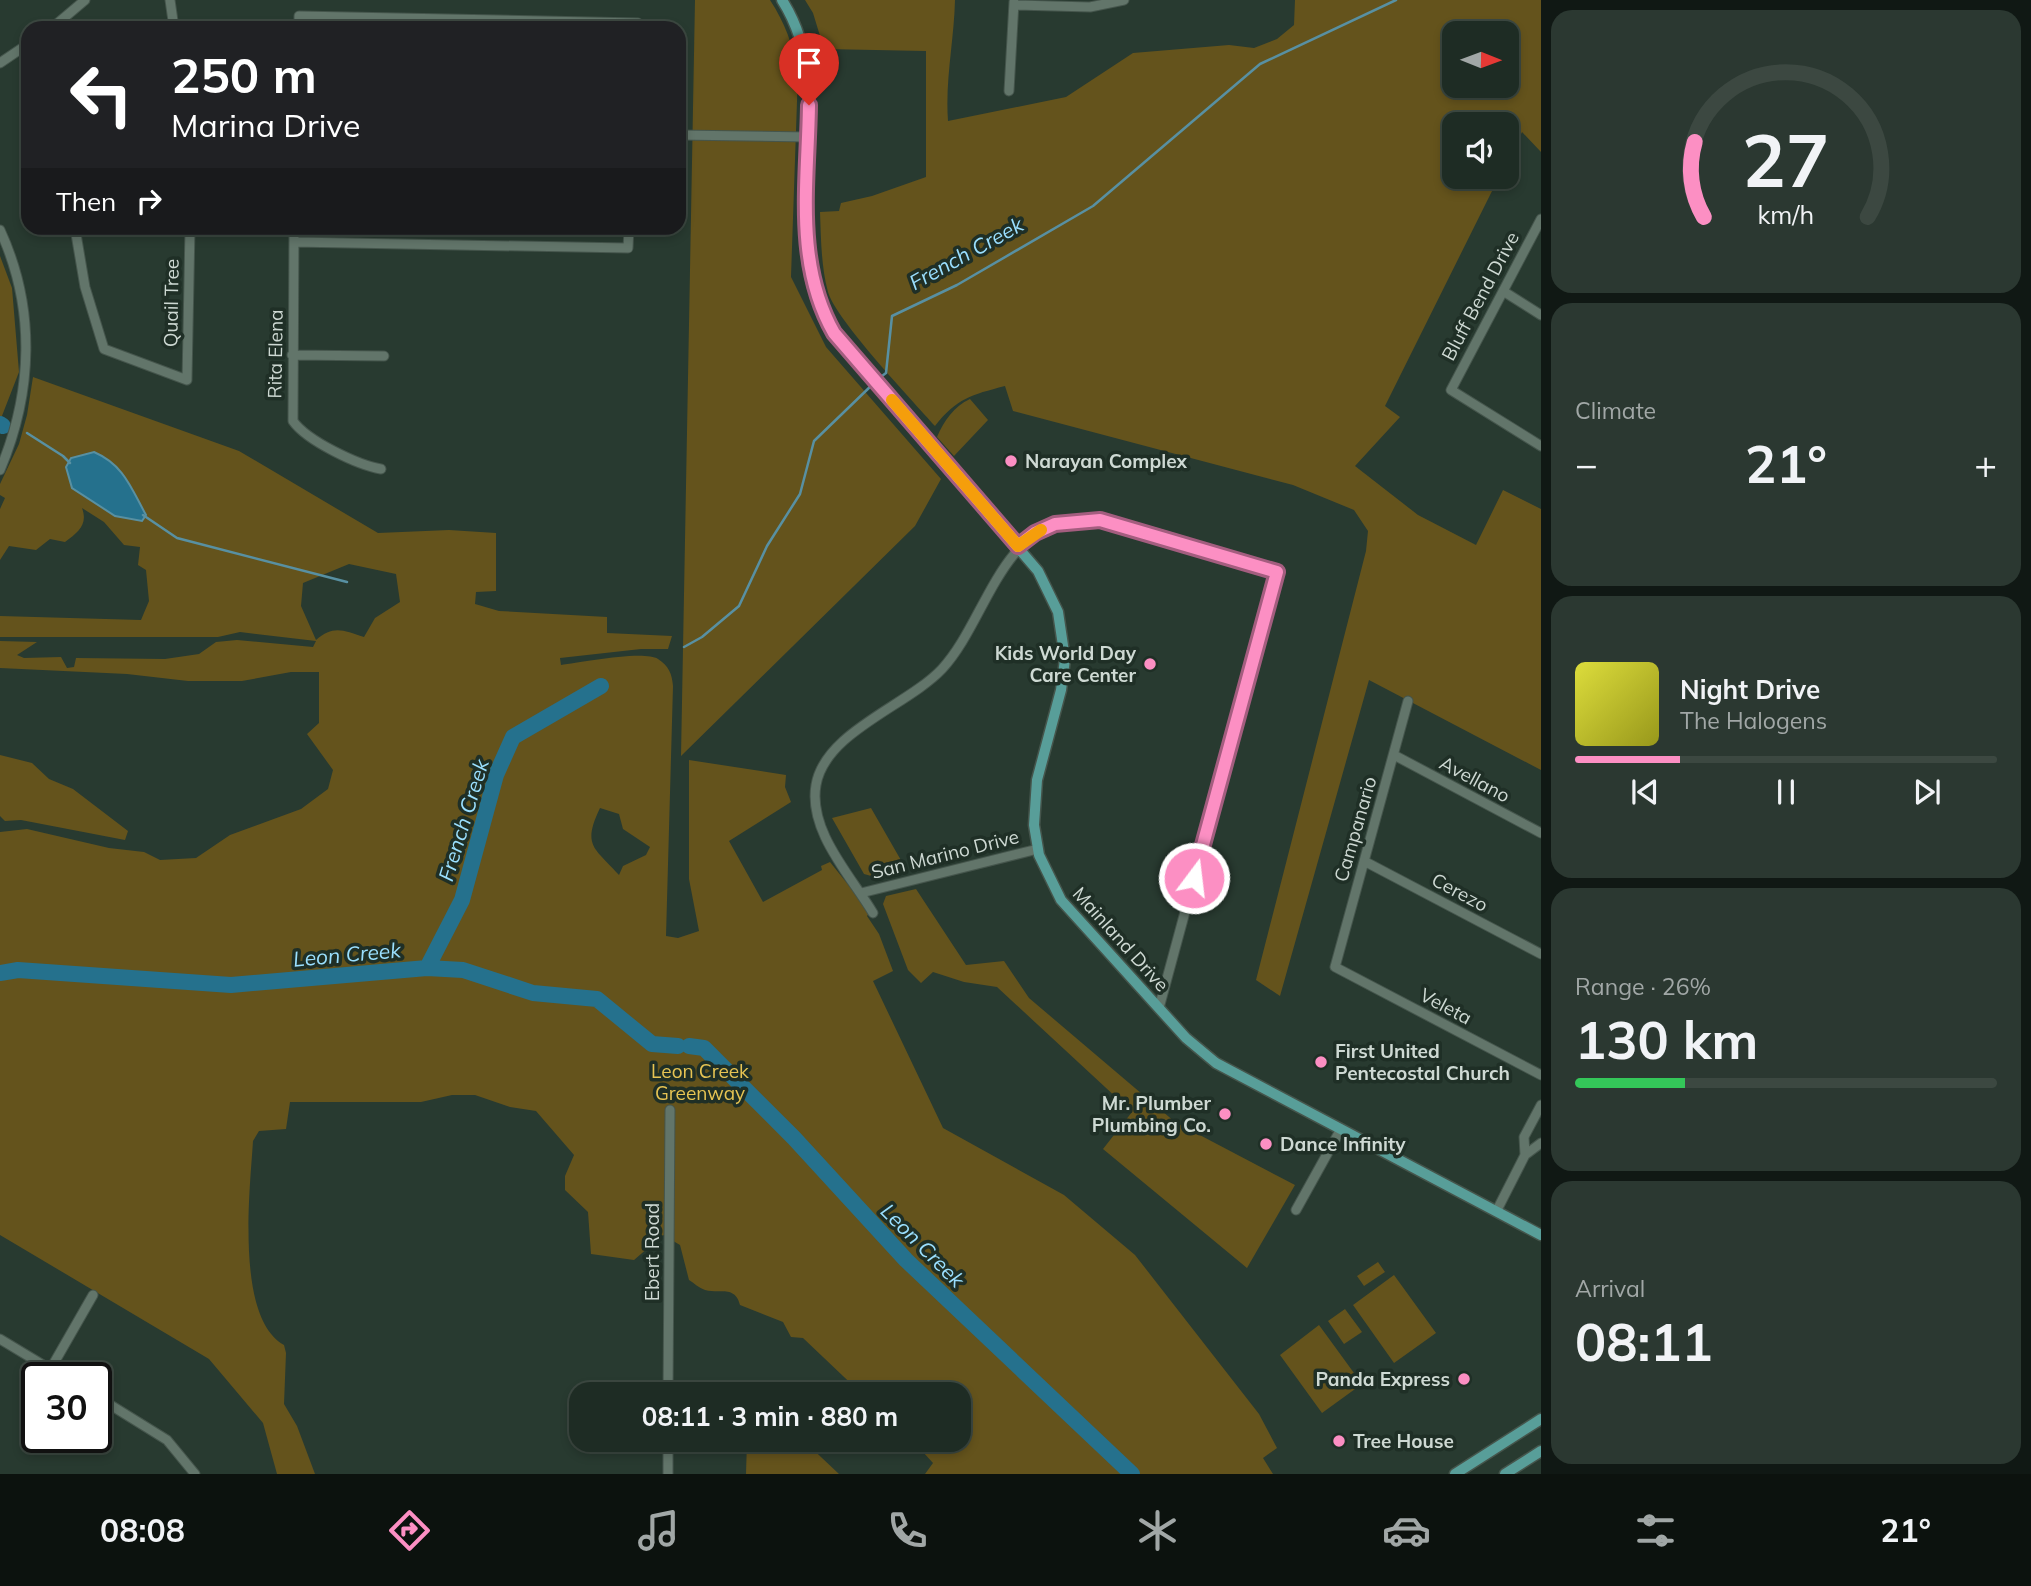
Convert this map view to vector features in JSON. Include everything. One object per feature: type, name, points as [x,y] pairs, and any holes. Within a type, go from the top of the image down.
[{"type":"main road","name":"Mainland Drive","points":[[782,0],[799,31],[807,63],[807,242],[810,274],[822,311],[851,352],[1018,546],[1038,571],[1053,597],[1064,643],[1062,686],[1035,795],[1034,825],[1045,872],[1061,900],[1159,1008],[1216,1063],[1497,1210],[1541,1236]]},
{"type":"main road","points":[[1455,1474],[1541,1419]]},
{"type":"main road","points":[[1505,1474],[1541,1451]]},
{"type":"street","points":[[61,21],[85,0]]},
{"type":"street","points":[[170,0],[173,21]]},
{"type":"street","points":[[1009,91],[1014,3],[1090,7],[1124,0]]},
{"type":"street","points":[[299,21],[299,16],[487,21]]},
{"type":"street","points":[[0,63],[21,49]]},
{"type":"street","points":[[686,135],[808,137]]},
{"type":"street","name":"Bluff Bend Drive","points":[[1541,219],[1451,390],[1541,446]]},
{"type":"street","points":[[0,230],[16,273],[23,302],[27,360],[19,419],[0,470]]},
{"type":"street","name":"Quail Tree","points":[[76,235],[85,286],[104,349],[187,380],[191,235]]},
{"type":"street","name":"Rita Elena","points":[[294,235],[291,413],[295,425],[361,465],[381,469]]},
{"type":"street","points":[[294,242],[628,248],[629,235]]},
{"type":"street","points":[[1503,291],[1541,315]]},
{"type":"street","points":[[292,355],[384,356]]},
{"type":"street","points":[[873,913],[820,824],[815,799],[821,768],[841,743],[941,670],[962,643],[1018,546],[1035,533],[1055,524],[1100,520],[1277,572],[1159,1008]]},
{"type":"street","name":"Campanario","points":[[1335,967],[1408,701]]},
{"type":"street","name":"Avellano","points":[[1394,755],[1541,833]]},
{"type":"street","name":"San Marino Drive","points":[[861,893],[1038,849]]},
{"type":"street","name":"Cerezo","points":[[1364,861],[1541,954]]},
{"type":"street","name":"Veleta","points":[[1335,967],[1541,1075]]},
{"type":"street","name":"Ebert Road","points":[[668,1382],[670,1110]]},
{"type":"street","points":[[1525,1155],[1524,1137],[1540,1110]]},
{"type":"street","points":[[1296,1210],[1340,1129]]},
{"type":"street","points":[[1497,1210],[1525,1155],[1541,1143]]},
{"type":"street","points":[[55,1362],[93,1295]]},
{"type":"street","points":[[0,1339],[37,1362]]},
{"type":"street","points":[[112,1406],[167,1440],[195,1474]]},
{"type":"street","points":[[668,1452],[668,1474]]},
{"type":"green space","points":[[695,0],[770,0],[780,17],[791,43],[798,72],[791,277],[826,347],[941,479],[915,526],[681,756]]},
{"type":"green space","points":[[805,0],[955,0],[948,121],[1066,97],[1133,53],[1229,45],[1254,48],[1277,39],[1294,25],[1295,0],[1541,0],[1541,152],[1522,132],[1519,138],[1519,112],[1442,112],[1442,189],[1493,189],[1385,406],[1400,417],[1355,466],[1418,515],[1476,545],[1503,490],[1541,509],[1541,770],[1369,680],[1280,996],[1256,980],[1366,551],[1368,531],[1354,510],[1293,485],[1013,411],[1005,386],[958,403],[935,426],[876,360],[834,305],[824,272],[820,212],[839,211],[841,203],[872,196],[926,177],[926,51],[824,49],[813,13]]},
{"type":"green space","points":[[0,256],[12,288],[19,372],[0,421]]},
{"type":"green space","name":"Leon Creek Greenway","points":[[33,377],[239,451],[378,533],[449,530],[496,533],[496,591],[476,592],[475,604],[499,611],[607,617],[607,633],[672,636],[668,649],[641,649],[560,658],[561,665],[626,656],[650,657],[662,662],[671,674],[673,686],[666,936],[678,938],[699,931],[689,879],[689,760],[786,775],[785,787],[791,802],[729,841],[763,902],[822,870],[821,866],[830,862],[870,912],[867,916],[879,934],[893,971],[873,981],[943,1128],[1064,1195],[1135,1255],[1259,1414],[1277,1448],[1263,1458],[1273,1474],[925,1474],[933,1463],[923,1452],[971,1452],[971,1382],[849,1382],[803,1338],[791,1337],[783,1322],[740,1305],[731,1293],[705,1290],[689,1280],[680,1245],[663,1235],[634,1260],[591,1254],[588,1212],[565,1190],[565,1176],[574,1155],[536,1111],[510,1107],[475,1095],[452,1095],[421,1102],[290,1102],[286,1129],[259,1131],[253,1141],[249,1220],[252,1282],[258,1309],[268,1330],[284,1345],[284,1404],[297,1426],[315,1474],[277,1474],[263,1423],[209,1359],[0,1235],[0,832],[27,829],[109,848],[144,852],[160,860],[196,858],[230,835],[301,809],[328,789],[333,770],[307,734],[319,723],[319,672],[291,672],[242,681],[188,681],[127,674],[0,668],[0,641],[37,642],[17,655],[24,658],[61,657],[67,668],[74,667],[76,658],[165,659],[199,654],[216,642],[237,640],[313,647],[316,641],[240,632],[218,637],[0,637],[0,616],[141,620],[149,601],[146,570],[138,565],[140,547],[124,545],[104,522],[82,508],[84,519],[81,527],[65,542],[50,539],[36,550],[9,546],[0,560],[0,509],[5,498],[0,495],[0,484],[19,444]],"holes":[[[349,564],[396,574],[400,602],[375,618],[364,637],[338,630],[328,632],[316,640],[301,606],[303,583]],[[600,808],[619,814],[623,829],[650,847],[646,855],[623,866],[619,875],[597,852],[592,839]]]},
{"type":"green space","points":[[970,399],[988,420],[954,456],[937,437],[950,415]]},
{"type":"green space","points":[[0,755],[32,763],[49,779],[73,789],[128,831],[125,840],[21,820],[5,821],[0,816]]},
{"type":"green space","points":[[871,808],[906,869],[875,877],[864,874],[832,818]]},
{"type":"green space","points":[[916,889],[966,965],[1004,961],[1029,998],[1175,1122],[1295,1185],[1247,1268],[1103,1149],[1132,1112],[997,987],[964,982],[933,972],[921,983],[908,970],[883,904],[886,896]]},
{"type":"green space","points":[[1378,1262],[1385,1272],[1364,1286],[1357,1276]]},
{"type":"green space","points":[[1394,1275],[1436,1333],[1394,1363],[1353,1305]]},
{"type":"green space","points":[[1345,1309],[1362,1332],[1344,1344],[1328,1321]]},
{"type":"green space","points":[[1319,1325],[1362,1384],[1322,1413],[1280,1355]]},
{"type":"green space","points":[[747,1452],[816,1452],[839,1474],[746,1474]]},
{"type":"water","points":[[94,452],[113,464],[126,478],[146,515],[142,521],[115,516],[72,488],[66,467],[71,458]]},
{"type":"waterway","name":"French Creek","points":[[878,379],[886,373],[892,316],[957,285],[1093,206],[1260,64],[1396,0]]},
{"type":"waterway","name":"French Creek","points":[[684,647],[702,637],[739,606],[767,546],[800,494],[814,441],[873,384]]},
{"type":"waterway","points":[[27,433],[70,463]]},
{"type":"waterway","points":[[143,515],[177,538],[347,582]]},
{"type":"waterway","name":"French Creek","points":[[427,968],[462,900],[496,775],[513,737],[601,686]]},
{"type":"waterway","name":"Leon Creek","points":[[0,973],[18,970],[231,985],[427,968],[463,970],[533,993],[597,999],[652,1044],[678,1046]]},
{"type":"waterway","name":"Leon Creek","points":[[689,1046],[704,1048],[794,1138],[906,1260],[1132,1474]]},
{"type":"slow traffic","points":[[892,400],[1018,546],[1041,530]]},
{"type":"place","name":"Narayan Complex","points":[[1011,461]]},
{"type":"place","name":"Kids World Day Care Center","points":[[1150,664]]},
{"type":"place","name":"First United Pentecostal Church","points":[[1321,1062]]},
{"type":"place","name":"Mr. Plumber Plumbing Co.","points":[[1225,1114]]},
{"type":"place","name":"Dance Infinity","points":[[1266,1144]]},
{"type":"place","name":"Panda Express","points":[[1464,1379]]},
{"type":"place","name":"Tree House","points":[[1339,1441]]},
{"type":"route","points":[[809,105],[807,242],[810,274],[818,304],[834,333],[1018,546],[1035,533],[1055,524],[1069,520],[1100,520],[1277,572],[1194,878]]}]
